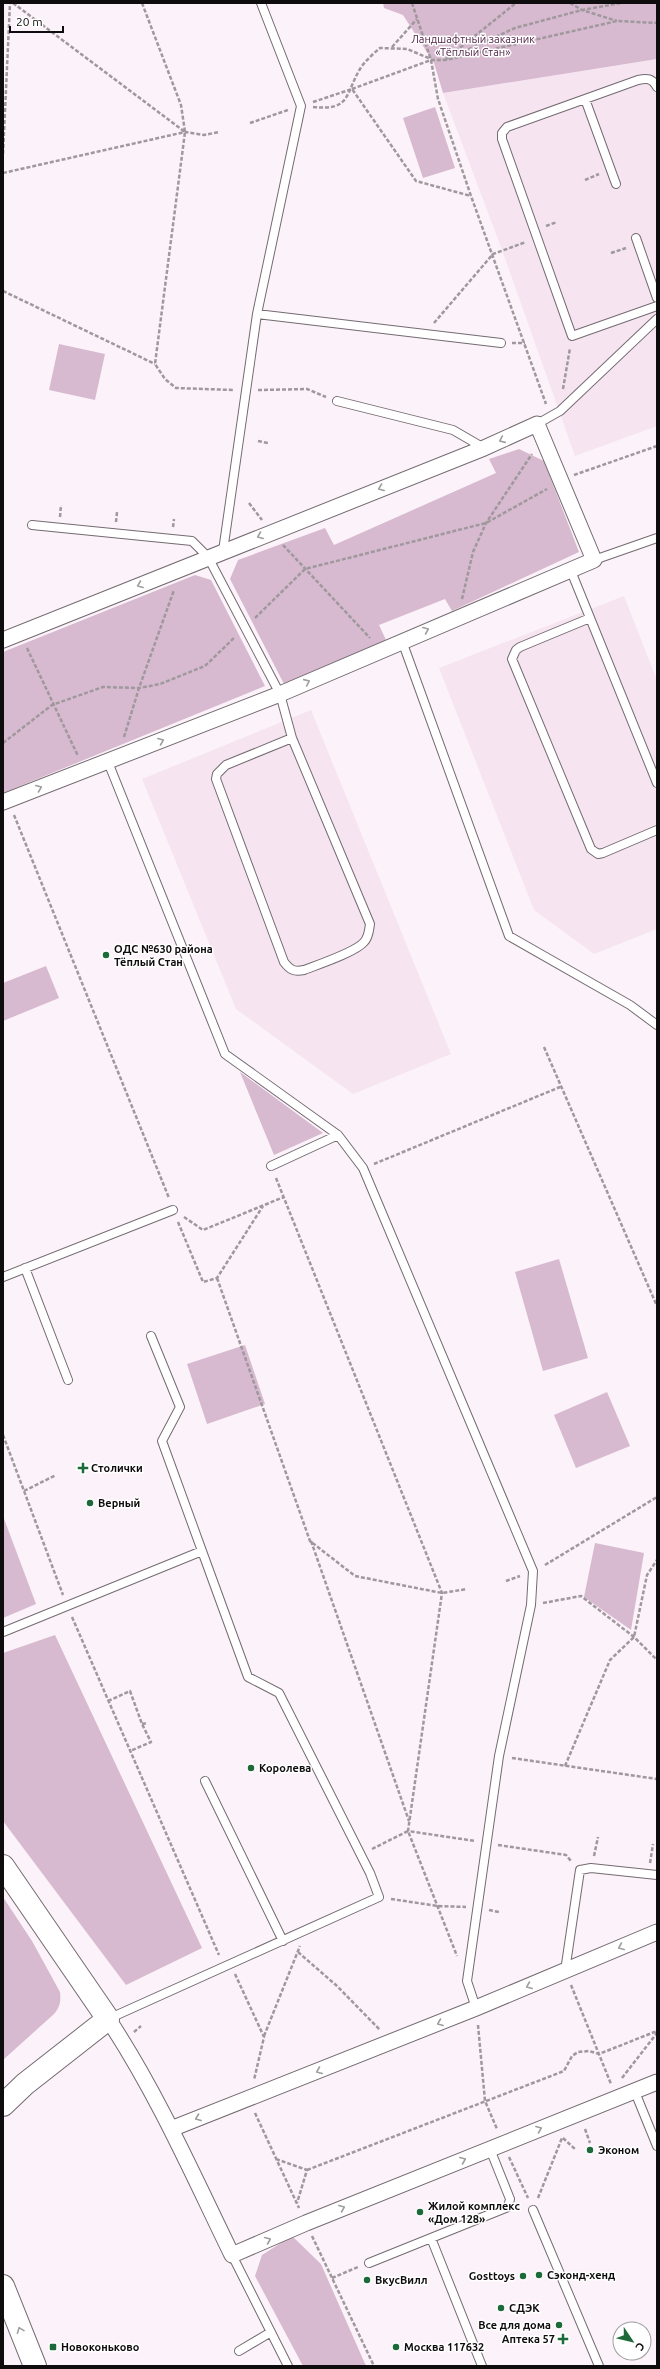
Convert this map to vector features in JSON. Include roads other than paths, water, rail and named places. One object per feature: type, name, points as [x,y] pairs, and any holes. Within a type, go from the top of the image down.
[{"type":"street","points":[[3,640],[484,448],[537,424],[562,480],[594,560],[280,694],[6,801]]},
{"type":"street","points":[[3,1866],[122,2041],[170,2129],[232,2255],[306,2223],[657,2082]]},
{"type":"street","points":[[170,2129],[392,2042],[657,1932]]},
{"type":"street","points":[[3,2105],[25,2084],[108,2019]]},
{"type":"street","points":[[3,2092],[25,2084]]},
{"type":"street","points":[[3,2286],[35,2366]]},
{"type":"lane","points":[[223,551],[258,314],[301,106],[261,3]]},
{"type":"lane","points":[[657,86],[653,81],[647,78],[507,127],[502,133],[502,139],[572,336],[657,306]]},
{"type":"lane","points":[[585,99],[616,184]]},
{"type":"lane","points":[[636,238],[657,298]]},
{"type":"lane","points":[[258,314],[502,343]]},
{"type":"lane","points":[[537,424],[560,411],[657,319]]},
{"type":"lane","points":[[336,401],[453,430],[484,448]]},
{"type":"lane","points":[[32,525],[192,541],[208,557],[280,694],[292,738],[370,924],[369,933],[364,942],[356,948],[296,972],[289,968],[284,962],[216,780],[217,774],[226,765],[292,738]]},
{"type":"lane","points":[[594,560],[657,538]]},
{"type":"lane","points":[[571,571],[657,783]]},
{"type":"lane","points":[[590,618],[520,647],[516,650],[512,659],[591,849],[598,854],[603,853],[657,830]]},
{"type":"lane","points":[[402,641],[509,936],[630,1006],[657,1025]]},
{"type":"lane","points":[[113,760],[225,1054],[338,1135],[364,1168],[533,1572],[531,1606],[499,1756],[467,1981],[476,2008]]},
{"type":"lane","points":[[271,1166],[338,1135]]},
{"type":"lane","points":[[3,1277],[173,1210]]},
{"type":"lane","points":[[25,1268],[68,1380]]},
{"type":"lane","points":[[108,2019],[229,1967],[379,1898],[360,1854],[279,1693],[248,1677],[162,1441],[180,1407],[151,1336]]},
{"type":"lane","points":[[3,1632],[202,1551]]},
{"type":"lane","points":[[205,1782],[283,1941]]},
{"type":"lane","points":[[565,1971],[580,1870],[591,1868],[657,1875]]},
{"type":"lane","points":[[635,2092],[657,2146]]},
{"type":"lane","points":[[369,2263],[509,2206],[510,2199],[496,2146]]},
{"type":"lane","points":[[533,2210],[599,2366]]},
{"type":"lane","points":[[431,2238],[482,2366]]},
{"type":"lane","points":[[232,2255],[288,2366]]},
{"type":"lane","points":[[239,2351],[271,2332]]},
{"type":"place","name":"ОДС №630 района Тёплый Стан","points":[[106,955]]},
{"type":"place","name":"Столички","points":[[83,1468]]},
{"type":"place","name":"Верный","points":[[90,1503]]},
{"type":"place","name":"Королева","points":[[251,1768]]},
{"type":"place","name":"Эконом","points":[[590,2150]]},
{"type":"place","name":"Жилой комплекс «Дом 128»","points":[[420,2212]]},
{"type":"place","name":"Сэконд-хенд","points":[[539,2275]]},
{"type":"place","name":"Gosttoys","points":[[523,2276]]},
{"type":"place","name":"ВкусВилл","points":[[367,2280]]},
{"type":"place","name":"СДЭК","points":[[501,2308]]},
{"type":"place","name":"Все для дома","points":[[559,2325]]},
{"type":"place","name":"Аптека 57","points":[[563,2339]]},
{"type":"place","name":"Новоконьково","points":[[53,2347]]},
{"type":"place","name":"Москва 117632","points":[[396,2347]]},
{"type":"park label","name":"Ландшафтный заказник «Тёплый Стан»","points":[[473,45]]}]
